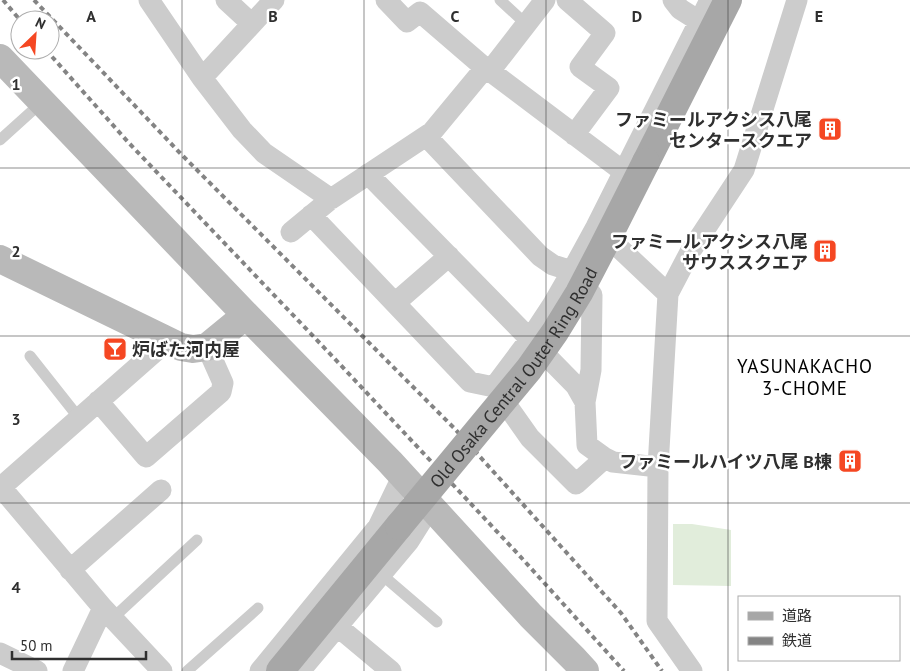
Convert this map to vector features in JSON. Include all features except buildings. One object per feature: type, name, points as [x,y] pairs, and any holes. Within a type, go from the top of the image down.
[{"type":"main road","name":"Old Osaka Central Outer Ring Road","points":[[280,671],[529,369],[555,332],[579,293],[602,249],[635,167],[728,0]]},
{"type":"street","points":[[226,0],[252,24]]},
{"type":"street","points":[[202,78],[274,0]]},
{"type":"street","points":[[386,0],[407,22],[424,6],[487,69],[574,135],[635,167]]},
{"type":"street","points":[[291,232],[330,199],[432,132],[545,0]]},
{"type":"street","points":[[567,0],[605,33],[580,67],[609,88],[574,135]]},
{"type":"street","points":[[672,0],[680,9],[699,21]]},
{"type":"street","points":[[494,387],[530,339],[553,304],[596,227],[635,167],[710,0]]},
{"type":"street","points":[[658,466],[614,462],[605,458],[588,445],[585,402],[591,370],[592,295],[742,0]]},
{"type":"street","points":[[692,671],[657,621],[658,466],[668,294],[690,252],[744,170],[797,0]]},
{"type":"street","points":[[160,5],[202,78],[242,130],[264,153],[330,199]]},
{"type":"street","points":[[0,58],[402,475],[531,616],[585,671]]},
{"type":"street","points":[[426,136],[540,256],[553,265],[572,271],[592,295]]},
{"type":"street","points":[[368,174],[576,386],[585,402]]},
{"type":"street","points":[[311,215],[470,382],[494,387],[530,438],[576,484],[605,458]]},
{"type":"street","points":[[596,227],[668,294]]},
{"type":"street","points":[[395,303],[449,256]]},
{"type":"street","points":[[0,259],[181,347],[207,348],[246,314]]},
{"type":"street","points":[[162,671],[70,570],[0,487],[167,340]]},
{"type":"street","points":[[98,401],[146,457],[220,392],[223,383],[207,348]]},
{"type":"street","points":[[260,671],[378,528],[402,475]]},
{"type":"street","points":[[70,570],[161,490]]},
{"type":"street","points":[[300,671],[409,541],[431,506]]},
{"type":"street","points":[[73,671],[108,613]]},
{"type":"street","points":[[338,626],[391,671]]},
{"type":"street","points":[[9,662],[37,671]]},
{"type":"lane","points":[[500,0],[526,24]]},
{"type":"lane","points":[[0,140],[42,102]]},
{"type":"lane","points":[[30,356],[79,418]]},
{"type":"lane","points":[[108,613],[197,540]]},
{"type":"lane","points":[[381,574],[437,622]]},
{"type":"lane","points":[[187,671],[258,608]]},
{"type":"green space","points":[[673,524],[692,524],[731,530],[731,586],[673,585]]},
{"type":"railway","points":[[3,0],[12,10]]},
{"type":"railway","points":[[34,0],[180,153],[454,428],[621,613],[662,671]]},
{"type":"railway","points":[[55,60],[128,142],[518,554],[624,671]]},
{"type":"place","name":"ファミールアクシス八尾 センタースクエア","points":[[830,129]]},
{"type":"place","name":"ファミールアクシス八尾 サウススクエア","points":[[825,251]]},
{"type":"place","name":"炉ばた河内屋","points":[[115,349]]},
{"type":"place","name":"ファミールハイツ八尾 B棟","points":[[850,461]]},
{"type":"district","name":"YASUNAKACHO 3-CHOME","points":[[805,377]]}]
